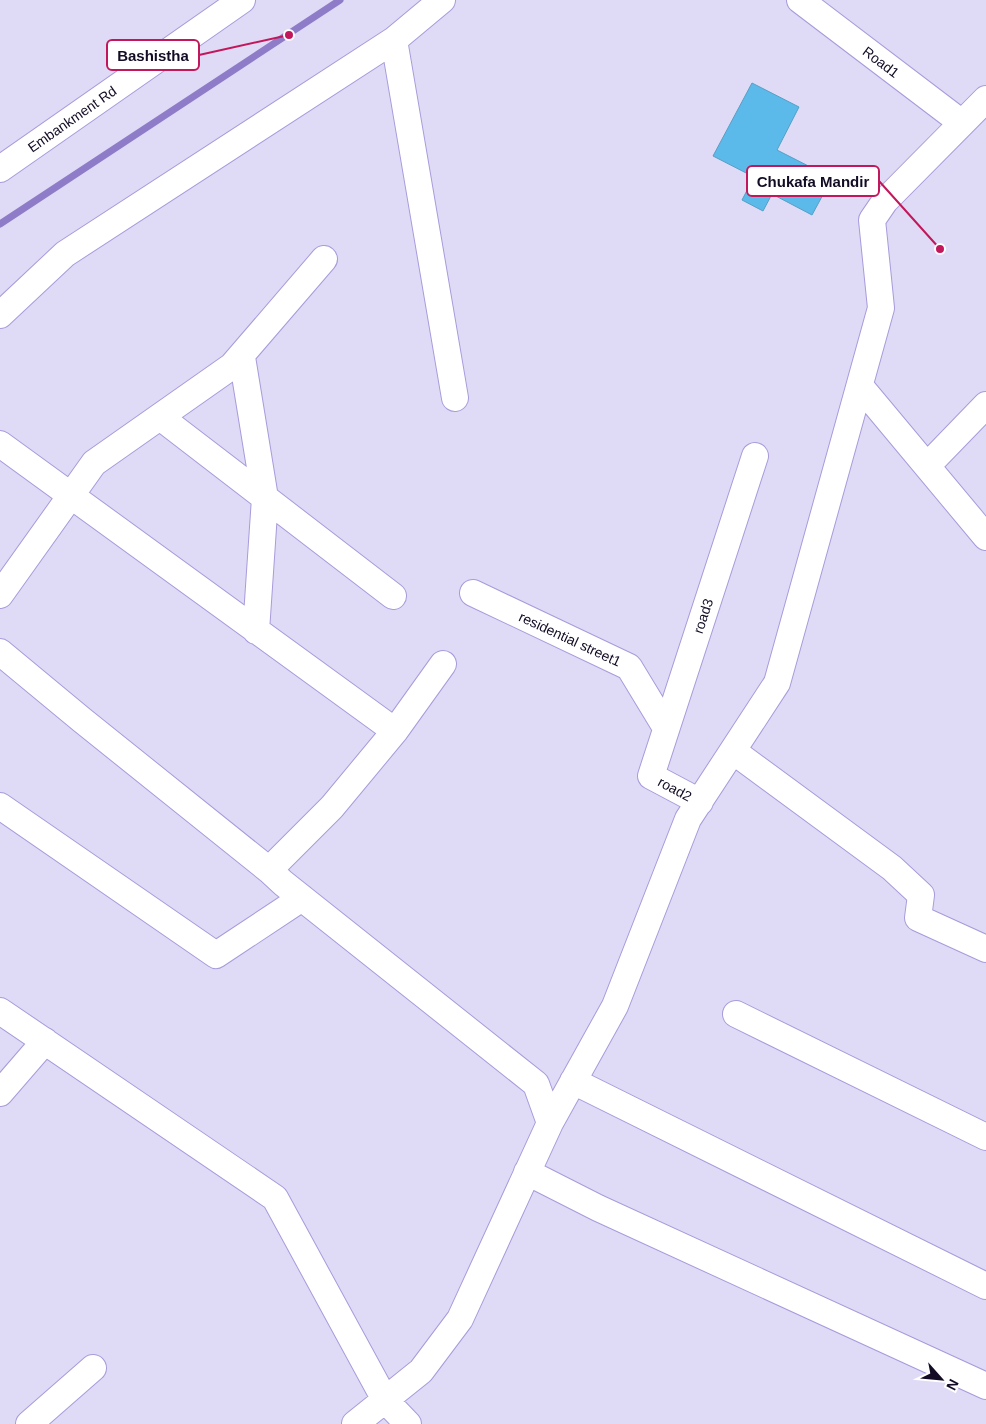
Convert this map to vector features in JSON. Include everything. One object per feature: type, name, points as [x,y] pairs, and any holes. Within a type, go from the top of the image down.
[{"type":"street","name":"Embankment Rd","points":[[0,169],[242,0]]},
{"type":"street","points":[[0,315],[65,254],[394,40],[442,0]]},
{"type":"street","name":"Road1","points":[[800,0],[962,123]]},
{"type":"street","points":[[394,40],[455,398]]},
{"type":"street","points":[[355,1424],[421,1372],[460,1319],[550,1123],[615,1006],[688,820],[777,684],[881,308],[872,220],[885,201],[986,99]]},
{"type":"street","points":[[0,594],[94,462],[232,366],[242,357],[324,259]]},
{"type":"street","points":[[242,357],[265,498],[256,630]]},
{"type":"street","points":[[860,386],[986,538]]},
{"type":"street","points":[[927,466],[986,406]]},
{"type":"street","points":[[160,416],[393,596]]},
{"type":"street","points":[[0,444],[395,731]]},
{"type":"street","name":"road3","points":[[651,776],[755,456]]},
{"type":"street","name":"residential street1","points":[[473,593],[629,667],[666,728]]},
{"type":"street","points":[[0,652],[269,870],[283,884],[536,1084],[550,1123]]},
{"type":"street","points":[[269,870],[332,807],[395,731],[444,664]]},
{"type":"street","points":[[733,751],[892,868],[921,895],[918,918],[986,949]]},
{"type":"street","name":"road2","points":[[651,776],[700,802]]},
{"type":"street","points":[[0,806],[216,955],[302,898]]},
{"type":"street","points":[[0,1011],[275,1198],[385,1400],[408,1424]]},
{"type":"street","points":[[736,1014],[986,1136]]},
{"type":"street","points":[[0,1093],[46,1041]]},
{"type":"street","points":[[573,1081],[986,1286]]},
{"type":"street","points":[[527,1172],[598,1208],[986,1386]]},
{"type":"street","points":[[29,1424],[93,1368]]},
{"type":"building","points":[[752,83],[799,107],[777,150],[832,178],[812,215],[772,194],[763,211],[742,200],[754,177],[713,156]]},
{"type":"waterway","points":[[0,224],[340,0]]},
{"type":"place","name":"Bashistha","points":[[289,35]]},
{"type":"place","name":"Chukafa Mandir","points":[[940,249]]}]
